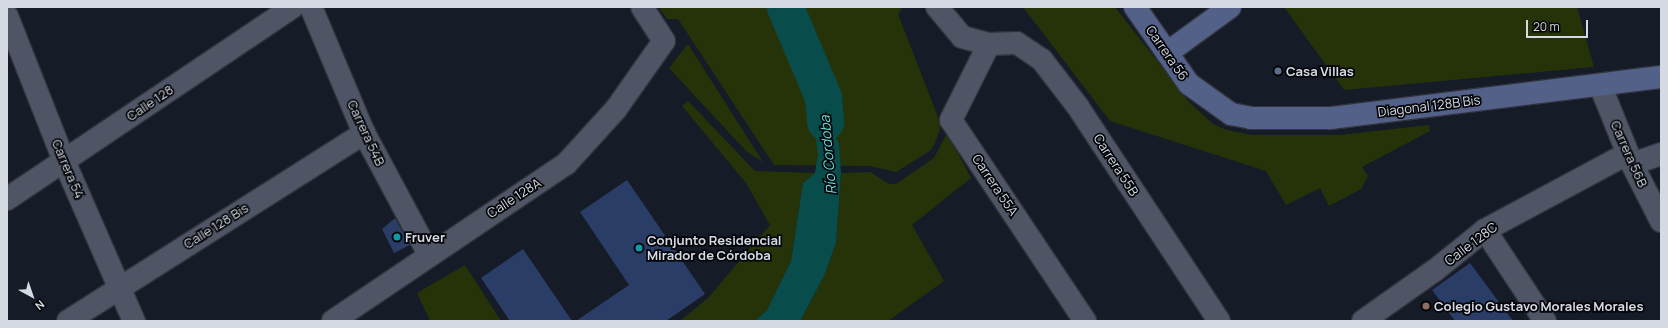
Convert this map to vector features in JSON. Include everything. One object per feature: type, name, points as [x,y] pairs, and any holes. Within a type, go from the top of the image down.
[{"type":"street","points":[[7,10],[12,7]]},
{"type":"street","name":"Calle 128","points":[[7,199],[293,7]]},
{"type":"street","name":"Carrera 54B","points":[[311,7],[364,133],[429,254]]},
{"type":"street","name":"Calle 128A","points":[[333,321],[429,254],[566,164],[616,109],[664,41],[642,7]]},
{"type":"street","name":"Carrera 55B","points":[[937,7],[962,37],[989,44],[1017,43],[1042,60],[1078,107],[1219,321]]},
{"type":"street","name":"Carrera 56","points":[[1135,7],[1189,84],[1203,96]]},
{"type":"street","points":[[1167,53],[1230,7]]},
{"type":"street","name":"Carrera 54","points":[[7,16],[64,161],[134,321]]},
{"type":"street","name":"Carrera 55A","points":[[989,44],[951,120],[1085,321]]},
{"type":"street","name":"Diagonal 128B Bis","points":[[1203,96],[1231,114],[1251,118],[1331,118],[1661,77]]},
{"type":"street","name":"Carrera 56B","points":[[1600,85],[1629,159],[1661,221]]},
{"type":"street","name":"Calle 128 Bis","points":[[68,321],[119,286],[364,133]]},
{"type":"street","name":"Calle 128C","points":[[1363,321],[1434,271],[1485,230],[1629,159],[1661,154]]},
{"type":"street","points":[[1485,230],[1545,321]]},
{"type":"shaded area","points":[[659,7],[903,7],[898,14],[941,125],[935,143],[931,150],[896,172],[870,166],[774,165],[678,19],[667,19]]},
{"type":"shaded area","points":[[1023,7],[1115,7],[1189,102],[1213,124],[1227,130],[1251,135],[1339,135],[1429,125],[1430,131],[1362,167],[1368,176],[1361,189],[1329,206],[1320,188],[1286,205],[1266,171],[1110,121]]},
{"type":"shaded area","points":[[1284,7],[1577,7],[1594,67],[1344,90]]},
{"type":"shaded area","points":[[688,44],[763,162],[747,152],[669,68]]},
{"type":"shaded area","points":[[688,101],[755,171],[815,173],[803,183],[791,261],[767,310],[755,321],[680,321],[708,298],[770,225],[746,183],[682,106]]},
{"type":"shaded area","points":[[947,133],[971,178],[912,225],[944,281],[888,321],[800,321],[824,276],[836,243],[841,173],[870,172],[889,184],[896,184],[934,158]]},
{"type":"shaded area","points":[[465,265],[501,321],[430,321],[417,293]]},
{"type":"water","points":[[819,59],[821,74],[818,76],[822,90],[831,96],[841,128],[834,135],[839,144],[841,173],[836,243],[824,276],[800,321],[755,321],[767,310],[791,261],[803,183],[815,173],[818,154],[815,130],[820,121],[817,111],[821,101],[808,91],[816,68],[812,60]]},
{"type":"building","name":"Conjunto Residencial Mirador de Córdoba","points":[[627,180],[705,294],[666,321],[576,321],[629,285],[580,212]]},
{"type":"building","name":"Fruver","points":[[395,218],[410,245],[394,253],[382,229]]},
{"type":"building","points":[[523,249],[572,321],[510,321],[481,278]]},
{"type":"building","points":[[1470,263],[1513,321],[1455,321],[1432,290]]},
{"type":"waterway","name":"Río Cordoba","points":[[785,7],[823,97],[825,122]]},
{"type":"place","name":"Casa Villas","points":[[1278,71]]},
{"type":"place","name":"Fruver","points":[[397,237]]},
{"type":"place","name":"Conjunto Residencial Mirador de Córdoba","points":[[639,248]]},
{"type":"place","name":"Colegio Gustavo Morales Morales","points":[[1426,306]]}]
